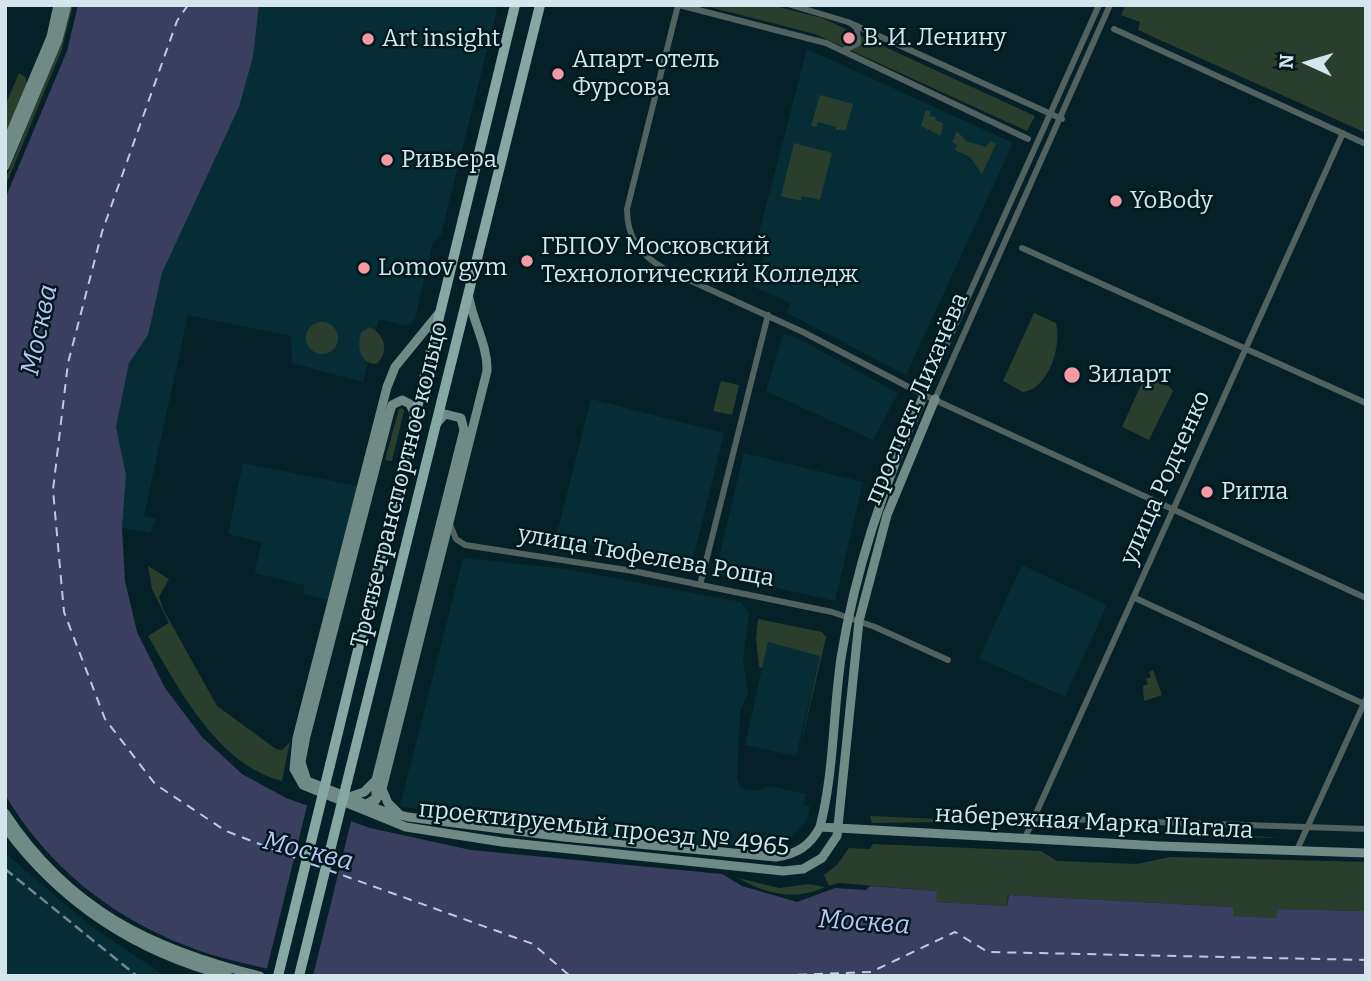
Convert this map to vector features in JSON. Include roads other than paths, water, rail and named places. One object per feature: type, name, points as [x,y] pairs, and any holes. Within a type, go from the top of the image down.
[{"type":"main road","points":[[5,146],[51,37],[58,5]]},
{"type":"main road","points":[[5,166],[58,40],[67,5]]},
{"type":"main road","name":"Третье транспортное кольцо","points":[[278,976],[417,419],[515,5]]},
{"type":"main road","name":"Третье транспортное кольцо","points":[[299,976],[540,5]]},
{"type":"main road","points":[[354,808],[371,802],[383,789],[487,371],[486,357],[472,316],[469,298]]},
{"type":"main road","name":"проектируемый проезд № 4965","points":[[442,308],[395,366],[390,379],[297,738],[294,769],[303,785],[389,822],[492,841],[783,871],[803,869],[822,858],[838,830]]},
{"type":"main road","name":"проспект Лихачёва","points":[[820,827],[848,618],[880,500],[924,395]]},
{"type":"main road","name":"проспект Лихачёва","points":[[838,830],[859,621],[887,515],[935,399]]},
{"type":"main road","points":[[389,822],[371,802],[347,797],[307,780],[301,762],[388,415],[392,405],[402,400],[410,404],[417,419]]},
{"type":"main road","points":[[371,802],[464,430],[461,418],[450,413],[442,416],[436,425]]},
{"type":"main road","points":[[347,797],[365,792],[376,780]]},
{"type":"main road","points":[[383,789],[388,803],[401,816]]},
{"type":"main road","name":"проектируемый проезд № 4965","points":[[380,810],[401,816],[564,837],[776,857],[799,852],[813,840],[820,827]]},
{"type":"main road","points":[[5,813],[43,862],[105,915],[184,956],[260,976]]},
{"type":"main road","points":[[5,827],[54,883],[90,914],[120,934],[159,954],[228,976]]},
{"type":"main road","name":"набережная Марка Шагала","points":[[820,827],[1024,840],[1366,853]]},
{"type":"street","points":[[1028,139],[843,51],[801,35],[679,5],[631,192],[627,226],[640,251],[654,263],[768,315],[924,395],[1366,598]]},
{"type":"street","points":[[699,5],[704,12]]},
{"type":"street","points":[[792,5],[848,22],[1062,119]]},
{"type":"street","name":"проспект Лихачёва","points":[[924,395],[1099,5]]},
{"type":"street","name":"проспект Лихачёва","points":[[935,399],[1062,119],[1110,5]]},
{"type":"street","points":[[843,51],[858,43],[857,28],[848,22]]},
{"type":"street","points":[[1114,29],[1366,144]]},
{"type":"street","name":"улица Родченко","points":[[1024,840],[1343,133]]},
{"type":"street","points":[[1022,248],[1366,403]]},
{"type":"street","points":[[700,584],[768,315]]},
{"type":"street","name":"улица Тюфелева Роща","points":[[450,522],[456,539],[466,545],[700,584],[848,618],[948,660]]},
{"type":"street","points":[[1135,598],[1365,702],[1296,852]]},
{"type":"street","name":"набережная Марка Шагала","points":[[1033,818],[1366,829]]},
{"type":"water","name":"Москва","points":[[78,5],[259,5],[253,57],[239,107],[162,273],[148,335],[129,363],[116,427],[126,475],[122,528],[125,581],[137,632],[165,688],[202,737],[242,774],[286,798],[370,828],[471,850],[722,874],[742,886],[797,902],[835,888],[866,890],[870,886],[937,891],[936,902],[1007,906],[1009,895],[1233,907],[1233,916],[1277,918],[1277,909],[1366,911],[1366,976],[295,976],[200,951],[159,934],[106,904],[61,866],[22,821],[5,795],[5,199],[67,51]]},
{"type":"railway","points":[[5,869],[137,976]]},
{"type":"place","name":"В. И. Ленину","points":[[849,38]]},
{"type":"place","name":"Art insight","points":[[368,39]]},
{"type":"place","name":"Апарт-отель Фурсова","points":[[558,74]]},
{"type":"place","name":"Ривьера","points":[[387,160]]},
{"type":"place","name":"YoBody","points":[[1116,201]]},
{"type":"place","name":"ГБПОУ Московский Технологический Колледж","points":[[527,261]]},
{"type":"place","name":"Lomov gym","points":[[364,268]]},
{"type":"place","name":"Зиларт","points":[[1072,375]]},
{"type":"place","name":"Ригла","points":[[1207,492]]}]
